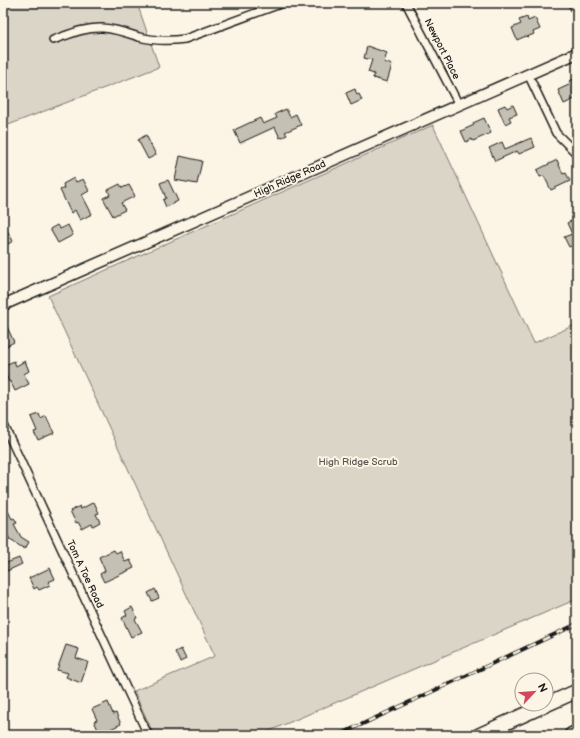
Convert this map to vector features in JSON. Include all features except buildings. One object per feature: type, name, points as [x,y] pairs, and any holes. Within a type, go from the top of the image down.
[{"type":"highway","points":[[479,735],[577,691]]},
{"type":"highway","points":[[571,735],[577,732]]},
{"type":"street","points":[[53,40],[80,30],[101,28],[121,31],[152,40],[185,39],[283,3]]},
{"type":"street","name":"Newport Place","points":[[406,3],[459,105]]},
{"type":"street","name":"High Ridge Road","points":[[3,305],[577,53]]},
{"type":"street","points":[[528,74],[556,133],[577,154]]},
{"type":"street","name":"Tom A Toe Road","points":[[3,423],[148,735]]},
{"type":"green space","points":[[3,3],[137,3],[159,67],[3,127]]},
{"type":"green space","name":"High Ridge Scrub","points":[[433,125],[534,343],[577,324],[577,599],[260,735],[154,735],[134,691],[215,656],[48,296]]},
{"type":"railway","points":[[339,735],[577,624]]}]
